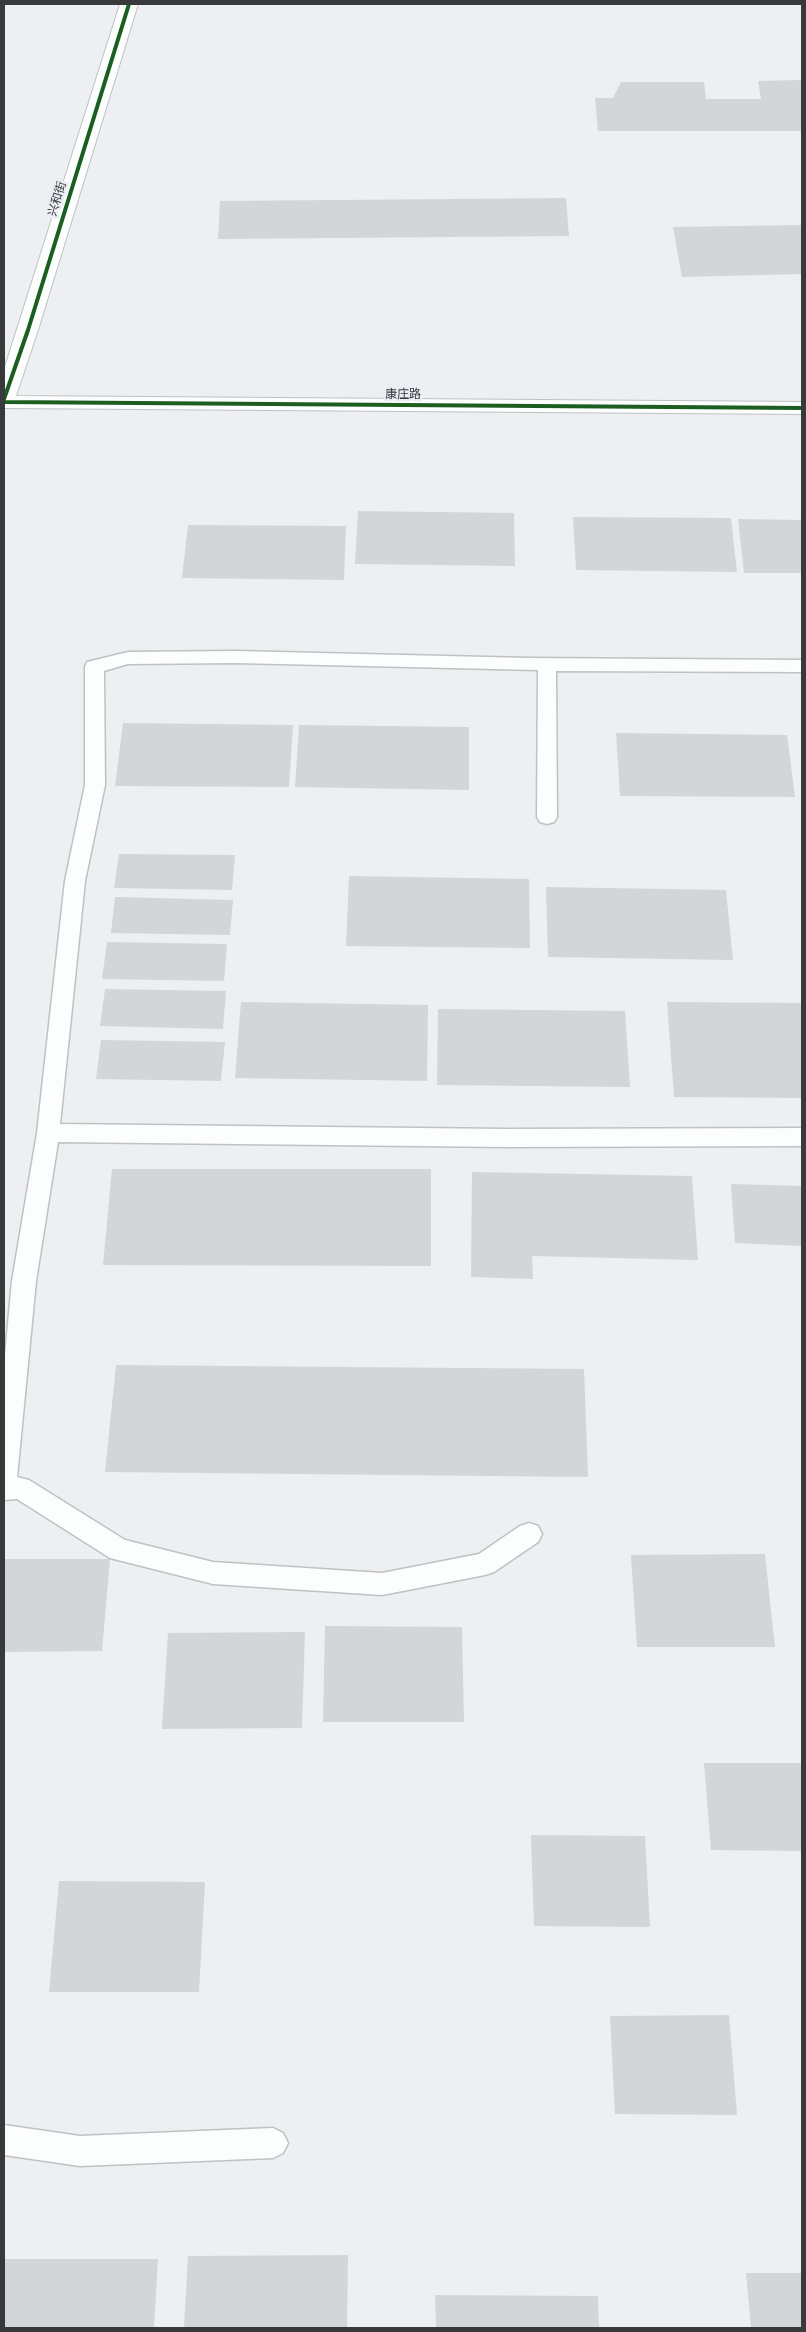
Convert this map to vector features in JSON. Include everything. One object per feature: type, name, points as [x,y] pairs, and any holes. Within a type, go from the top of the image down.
[{"type":"street","name":"兴和街","points":[[4,401],[130,4]]},
{"type":"street","name":"康庄路","points":[[4,401],[802,408]]},
{"type":"lane","points":[[529,1534],[485,1564],[382,1584],[213,1573],[119,1550],[20,1488],[4,1488],[24,1281],[48,1133],[75,881],[95,785],[94,666],[128,658],[236,657],[547,664],[802,666]]},
{"type":"lane","points":[[547,664],[547,817]]},
{"type":"lane","points":[[48,1133],[507,1138],[802,1137]]},
{"type":"lane","points":[[4,2140],[80,2151],[273,2143]]},
{"type":"building","points":[[802,80],[802,131],[598,131],[595,98],[613,98],[621,82],[704,82],[706,99],[761,99],[758,81]]},
{"type":"building","points":[[566,198],[569,236],[218,239],[220,201]]},
{"type":"building","points":[[802,225],[802,274],[682,277],[673,227]]},
{"type":"building","points":[[358,511],[514,513],[515,566],[355,564]]},
{"type":"building","points":[[573,517],[731,518],[737,572],[576,570]]},
{"type":"building","points":[[738,519],[802,520],[802,573],[744,573]]},
{"type":"building","points":[[188,525],[346,526],[344,580],[182,578]]},
{"type":"building","points":[[123,723],[293,725],[289,787],[115,786]]},
{"type":"building","points":[[299,725],[469,727],[469,790],[295,787]]},
{"type":"building","points":[[616,733],[787,735],[795,797],[620,796]]},
{"type":"building","points":[[119,854],[235,855],[232,890],[114,888]]},
{"type":"building","points":[[349,876],[529,879],[530,948],[346,946]]},
{"type":"building","points":[[546,887],[726,890],[733,960],[548,957]]},
{"type":"building","points":[[115,897],[233,900],[230,935],[111,933]]},
{"type":"building","points":[[107,942],[227,944],[224,981],[102,979]]},
{"type":"building","points":[[105,989],[226,991],[223,1029],[100,1026]]},
{"type":"building","points":[[241,1002],[428,1005],[427,1081],[235,1078]]},
{"type":"building","points":[[667,1002],[802,1003],[802,1098],[674,1097]]},
{"type":"building","points":[[438,1009],[625,1011],[630,1087],[437,1085]]},
{"type":"building","points":[[101,1040],[225,1042],[221,1081],[96,1079]]},
{"type":"building","points":[[112,1169],[431,1169],[431,1266],[103,1265]]},
{"type":"building","points":[[472,1172],[692,1176],[698,1260],[532,1256],[533,1279],[471,1277]]},
{"type":"building","points":[[731,1184],[802,1186],[802,1246],[735,1243]]},
{"type":"building","points":[[116,1365],[584,1369],[588,1477],[105,1472]]},
{"type":"building","points":[[765,1554],[775,1647],[637,1647],[631,1555]]},
{"type":"building","points":[[4,1559],[110,1559],[102,1651],[4,1652]]},
{"type":"building","points":[[325,1626],[462,1627],[464,1722],[323,1722]]},
{"type":"building","points":[[305,1632],[302,1728],[162,1729],[168,1633]]},
{"type":"building","points":[[704,1763],[802,1763],[802,1851],[711,1850]]},
{"type":"building","points":[[531,1835],[645,1836],[650,1927],[534,1926]]},
{"type":"building","points":[[59,1881],[205,1882],[199,1992],[49,1992]]},
{"type":"building","points":[[729,2015],[737,2115],[615,2114],[610,2016]]},
{"type":"building","points":[[348,2255],[347,2328],[184,2328],[188,2256]]},
{"type":"building","points":[[4,2259],[158,2259],[154,2328],[4,2328]]},
{"type":"building","points":[[746,2273],[802,2273],[802,2328],[751,2328]]},
{"type":"building","points":[[435,2295],[598,2296],[599,2328],[436,2328]]},
{"type":"cycle path","points":[[4,399],[28,330],[129,4]]},
{"type":"cycle path","points":[[4,402],[802,408]]}]
